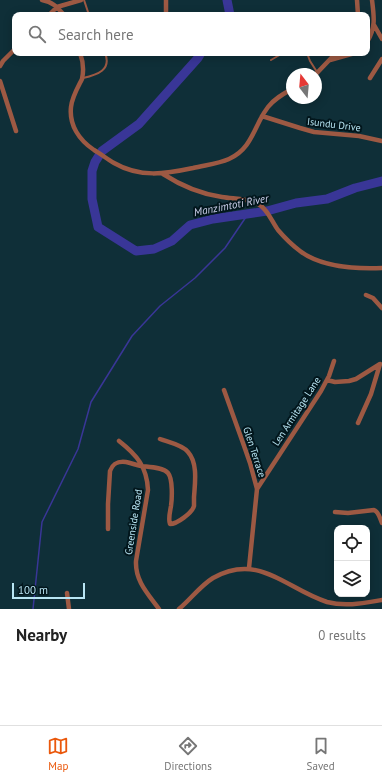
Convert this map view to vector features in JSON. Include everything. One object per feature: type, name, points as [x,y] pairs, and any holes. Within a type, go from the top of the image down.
[{"type":"street","points":[[42,0],[50,1],[61,12]]},
{"type":"street","points":[[52,12],[57,7],[82,0]]},
{"type":"street","points":[[166,0],[166,12]]},
{"type":"street","points":[[357,0],[358,12]]},
{"type":"street","points":[[370,37],[373,32],[374,25],[372,0]]},
{"type":"street","points":[[374,25],[382,39]]},
{"type":"street","points":[[0,66],[12,52]]},
{"type":"street","points":[[81,56],[83,66],[82,79],[71,107],[74,128],[79,137],[90,147],[114,163],[138,172],[163,174],[228,159],[244,148],[251,139],[268,107],[277,98],[286,93]]},
{"type":"street","points":[[322,69],[333,56]]},
{"type":"street","points":[[330,60],[344,56]]},
{"type":"street","points":[[370,78],[382,59]]},
{"type":"street","points":[[0,81],[16,131]]},
{"type":"street","name":"Isundu Drive","points":[[262,116],[314,132],[359,136],[382,141]]},
{"type":"street","points":[[163,174],[179,183],[201,192],[257,203],[262,206],[273,224],[284,236],[300,251],[317,260],[337,265],[367,269],[382,268]]},
{"type":"street","points":[[366,295],[373,298],[382,308]]},
{"type":"street","name":"Len Armitage Lane","points":[[257,489],[321,391],[334,361]]},
{"type":"street","points":[[327,380],[335,382],[356,379],[381,363]]},
{"type":"street","points":[[358,423],[381,363]]},
{"type":"street","name":"Glen Terrace","points":[[224,390],[243,442],[257,489],[249,568]]},
{"type":"street","points":[[108,529],[108,483],[111,467],[117,462],[162,470],[169,474],[172,500],[169,523],[172,525],[174,524],[191,512],[194,505],[195,491],[195,468],[193,461],[188,451],[184,448],[160,439]]},
{"type":"street","name":"Greenside Road","points":[[119,441],[136,456],[143,466],[147,481],[148,490],[135,568],[136,575],[140,582],[159,609]]},
{"type":"street","points":[[335,512],[376,511],[379,514],[382,523]]},
{"type":"street","points":[[179,609],[202,586],[222,573],[249,568],[269,574],[327,602],[341,605],[356,605],[382,600]]},
{"type":"street","points":[[67,593],[69,609]]},
{"type":"lane","points":[[82,0],[88,12]]},
{"type":"lane","points":[[82,79],[99,73],[106,68],[106,56]]},
{"type":"lane","points":[[271,60],[278,56]]},
{"type":"lane","points":[[308,56],[314,68]]},
{"type":"waterway","name":"Manzimtoti River","points":[[227,0],[229,12]]},
{"type":"waterway","name":"Manzimtoti River","points":[[199,56],[139,124],[102,151],[95,162],[92,171],[92,199],[98,227],[136,251],[154,249],[172,241],[190,225],[213,219],[267,211],[296,203],[327,199],[355,188],[382,181]]},
{"type":"waterway","points":[[33,609],[42,522],[78,449],[91,402],[132,336],[160,306],[195,278],[225,248],[248,214]]}]
